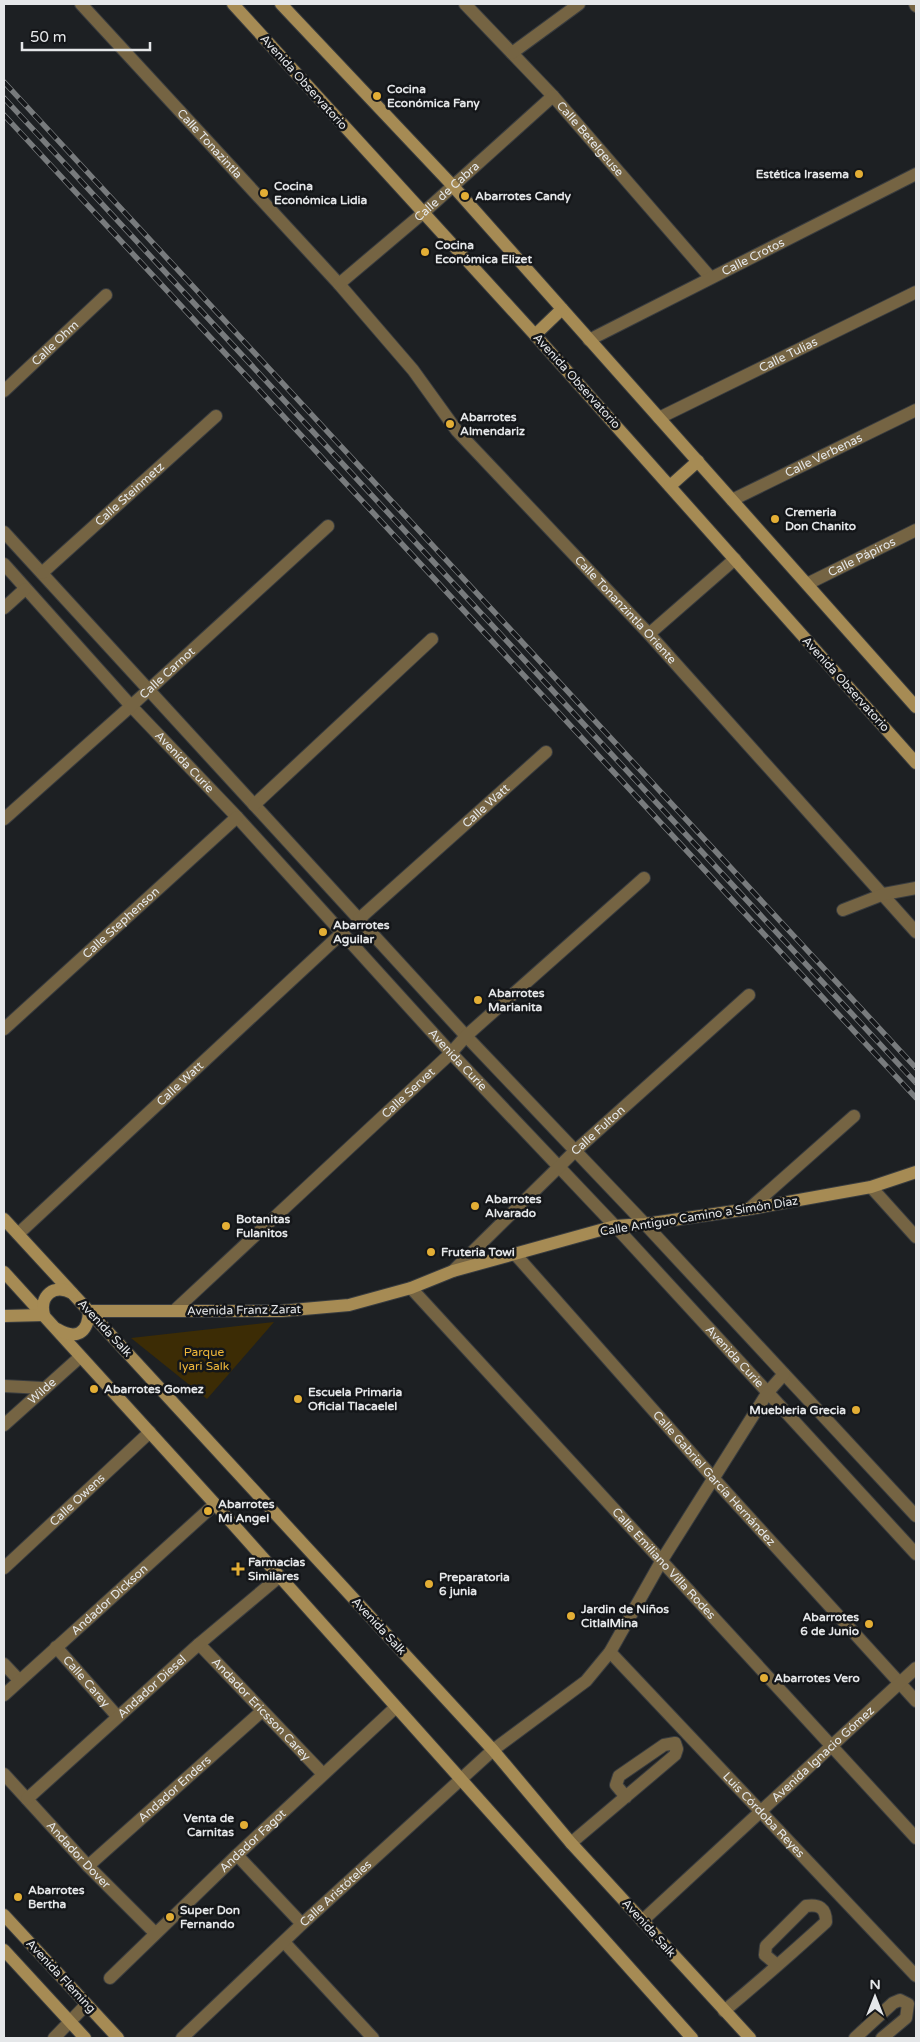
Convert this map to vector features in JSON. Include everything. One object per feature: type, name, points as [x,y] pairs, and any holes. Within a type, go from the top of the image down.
[{"type":"main road","name":"Avenida Observatorio","points":[[233,4],[535,334],[916,763]]},
{"type":"main road","points":[[281,4],[452,185],[916,707]]},
{"type":"main road","points":[[535,334],[562,309]]},
{"type":"main road","points":[[670,486],[698,461]]},
{"type":"main road","name":"Calle Antiguo Camino a Simón Díaz","points":[[453,1271],[615,1226],[645,1224],[749,1209],[871,1187],[916,1172]]},
{"type":"main road","name":"Avenida Salk","points":[[4,1219],[493,1750],[571,1843],[750,2038]]},
{"type":"main road","name":"Avenida Franz Zarat","points":[[89,1311],[281,1311],[349,1305],[411,1288],[453,1271]]},
{"type":"main road","points":[[4,1272],[215,1504],[692,2038]]},
{"type":"main road","points":[[44,1315],[42,1305],[47,1294],[57,1289],[63,1289],[73,1294]]},
{"type":"main road","points":[[54,1327],[71,1335],[81,1332],[88,1323],[89,1311]]},
{"type":"main road","points":[[4,1316],[44,1315]]},
{"type":"main road","name":"Avenida Fleming","points":[[4,1915],[118,2038]]},
{"type":"main road","name":"Avenida Fleming","points":[[5,1954],[85,2038]]},
{"type":"street","name":"Calle Tonazintla","points":[[81,4],[339,284]]},
{"type":"street","name":"Calle Betelgeuse","points":[[465,4],[553,96],[710,277]]},
{"type":"street","points":[[512,53],[580,4]]},
{"type":"street","name":"Calle de Cabra","points":[[339,284],[423,213],[553,96]]},
{"type":"street","name":"Calle Crotos","points":[[589,340],[916,174]]},
{"type":"street","name":"Calle Tonanzintla Oriente","points":[[339,284],[413,370],[457,431],[649,634],[884,894],[916,932]]},
{"type":"street","name":"Calle Tulias","points":[[659,418],[916,292]]},
{"type":"street","name":"Calle Ohm","points":[[4,391],[106,295]]},
{"type":"street","name":"Calle Verbenas","points":[[732,500],[916,410]]},
{"type":"street","name":"Calle Steinmetz","points":[[42,573],[216,416]]},
{"type":"street","name":"Calle Carnot","points":[[4,819],[328,526]]},
{"type":"street","name":"Avenida Curie","points":[[4,532],[466,1036],[645,1224],[916,1516]]},
{"type":"street","name":"Calle Pápiros","points":[[807,584],[914,534]]},
{"type":"street","points":[[649,634],[735,559]]},
{"type":"street","name":"Avenida Curie","points":[[4,564],[131,706],[237,817],[451,1053],[615,1226],[916,1554]]},
{"type":"street","points":[[4,608],[25,589]]},
{"type":"street","points":[[254,805],[432,639]]},
{"type":"street","name":"Calle Watt","points":[[358,919],[546,752]]},
{"type":"street","name":"Calle Stephenson","points":[[4,1029],[237,817]]},
{"type":"street","name":"Calle Servet","points":[[174,1311],[451,1053],[466,1036],[644,878]]},
{"type":"street","points":[[843,910],[884,894],[916,888]]},
{"type":"street","name":"Calle Watt","points":[[18,1234],[342,933]]},
{"type":"street","name":"Calle Fulton","points":[[453,1271],[575,1151],[749,995]]},
{"type":"street","points":[[749,1209],[854,1116]]},
{"type":"street","points":[[871,1187],[916,1237]]},
{"type":"street","name":"Calle Gabriel García Hernández","points":[[515,1254],[715,1480],[916,1701]]},
{"type":"street","name":"Calle Emiliano Villa Rodes","points":[[411,1288],[916,1838]]},
{"type":"street","name":"Wilde","points":[[4,1425],[43,1388],[80,1357]]},
{"type":"street","name":"Calle Aristóteles","points":[[182,2038],[302,1924],[493,1750],[586,1681],[610,1652],[662,1560],[715,1480],[768,1392],[784,1374]]},
{"type":"street","points":[[4,1386],[43,1388]]},
{"type":"street","name":"Calle Owens","points":[[4,1568],[150,1432]]},
{"type":"street","name":"Andador Dickson","points":[[4,1695],[215,1504]]},
{"type":"street","name":"Andador Diesel","points":[[27,1799],[117,1716],[279,1577]]},
{"type":"street","name":"Andador Ericsson Carey","points":[[199,1644],[323,1774]]},
{"type":"street","name":"Calle Carey","points":[[56,1647],[117,1716]]},
{"type":"street","name":"Luis Córdoba Reyes","points":[[610,1652],[916,1976]]},
{"type":"street","points":[[4,1664],[19,1680]]},
{"type":"street","name":"Avenida Ignacio Gómez","points":[[642,1921],[916,1668]]},
{"type":"street","name":"Andador Fagot","points":[[110,1978],[236,1855],[396,1707]]},
{"type":"street","name":"Andador Enders","points":[[88,1866],[262,1711]]},
{"type":"street","points":[[571,1843],[626,1797],[675,1755],[677,1749],[675,1743],[664,1745],[619,1776],[616,1786],[626,1797]]},
{"type":"street","name":"Andador Dover","points":[[4,1774],[88,1866],[155,1933]]},
{"type":"street","points":[[236,1855],[302,1924]]},
{"type":"street","points":[[724,2010],[777,1965],[826,1922],[826,1914],[822,1908],[815,1904],[806,1906],[766,1946],[765,1955],[777,1965]]},
{"type":"street","points":[[284,1942],[373,2038]]},
{"type":"street","points":[[855,2038],[893,2003],[900,2000],[908,2004],[906,2018],[882,2038]]},
{"type":"street","points":[[54,2038],[86,2005]]},
{"type":"green space","name":"Parque Iyari Salk","points":[[274,1322],[207,1399],[131,1338]]},
{"type":"railway","points":[[4,82],[916,1068]]},
{"type":"railway","points":[[4,98],[916,1083]]},
{"type":"railway","points":[[4,115],[916,1098]]},
{"type":"place","name":"Cocina Económica Fany","points":[[377,96]]},
{"type":"place","name":"Estética Irasema","points":[[859,174]]},
{"type":"place","name":"Cocina Económica Lidia","points":[[264,193]]},
{"type":"place","name":"Abarrotes Candy","points":[[465,196]]},
{"type":"place","name":"Cocina Económica Elizet","points":[[425,252]]},
{"type":"place","name":"Abarrotes Almendariz","points":[[450,424]]},
{"type":"place","name":"Cremeria Don Chanito","points":[[775,519]]},
{"type":"place","name":"Abarrotes Aguilar","points":[[323,932]]},
{"type":"place","name":"Abarrotes Marianita","points":[[478,1000]]},
{"type":"place","name":"Abarrotes Alvarado","points":[[475,1206]]},
{"type":"place","name":"Botanitas Fulanitos","points":[[226,1226]]},
{"type":"place","name":"Fruteria Towi","points":[[431,1252]]},
{"type":"place","name":"Abarrotes Gomez","points":[[94,1389]]},
{"type":"place","name":"Escuela Primaria Oficial Tlacaelel","points":[[298,1399]]},
{"type":"place","name":"Muebleria Grecia","points":[[856,1410]]},
{"type":"place","name":"Abarrotes Mi Angel","points":[[208,1511]]},
{"type":"place","name":"Farmacias Similares","points":[[238,1569]]},
{"type":"place","name":"Preparatoria 6 junia","points":[[429,1584]]},
{"type":"place","name":"Jardin de Niños CitlalMina","points":[[571,1616]]},
{"type":"place","name":"Abarrotes 6 de Junio","points":[[869,1624]]},
{"type":"place","name":"Abarrotes Vero","points":[[764,1678]]},
{"type":"place","name":"Venta de Carnitas","points":[[244,1825]]},
{"type":"place","name":"Abarrotes Bertha","points":[[18,1897]]},
{"type":"place","name":"Super Don Fernando","points":[[170,1917]]}]
